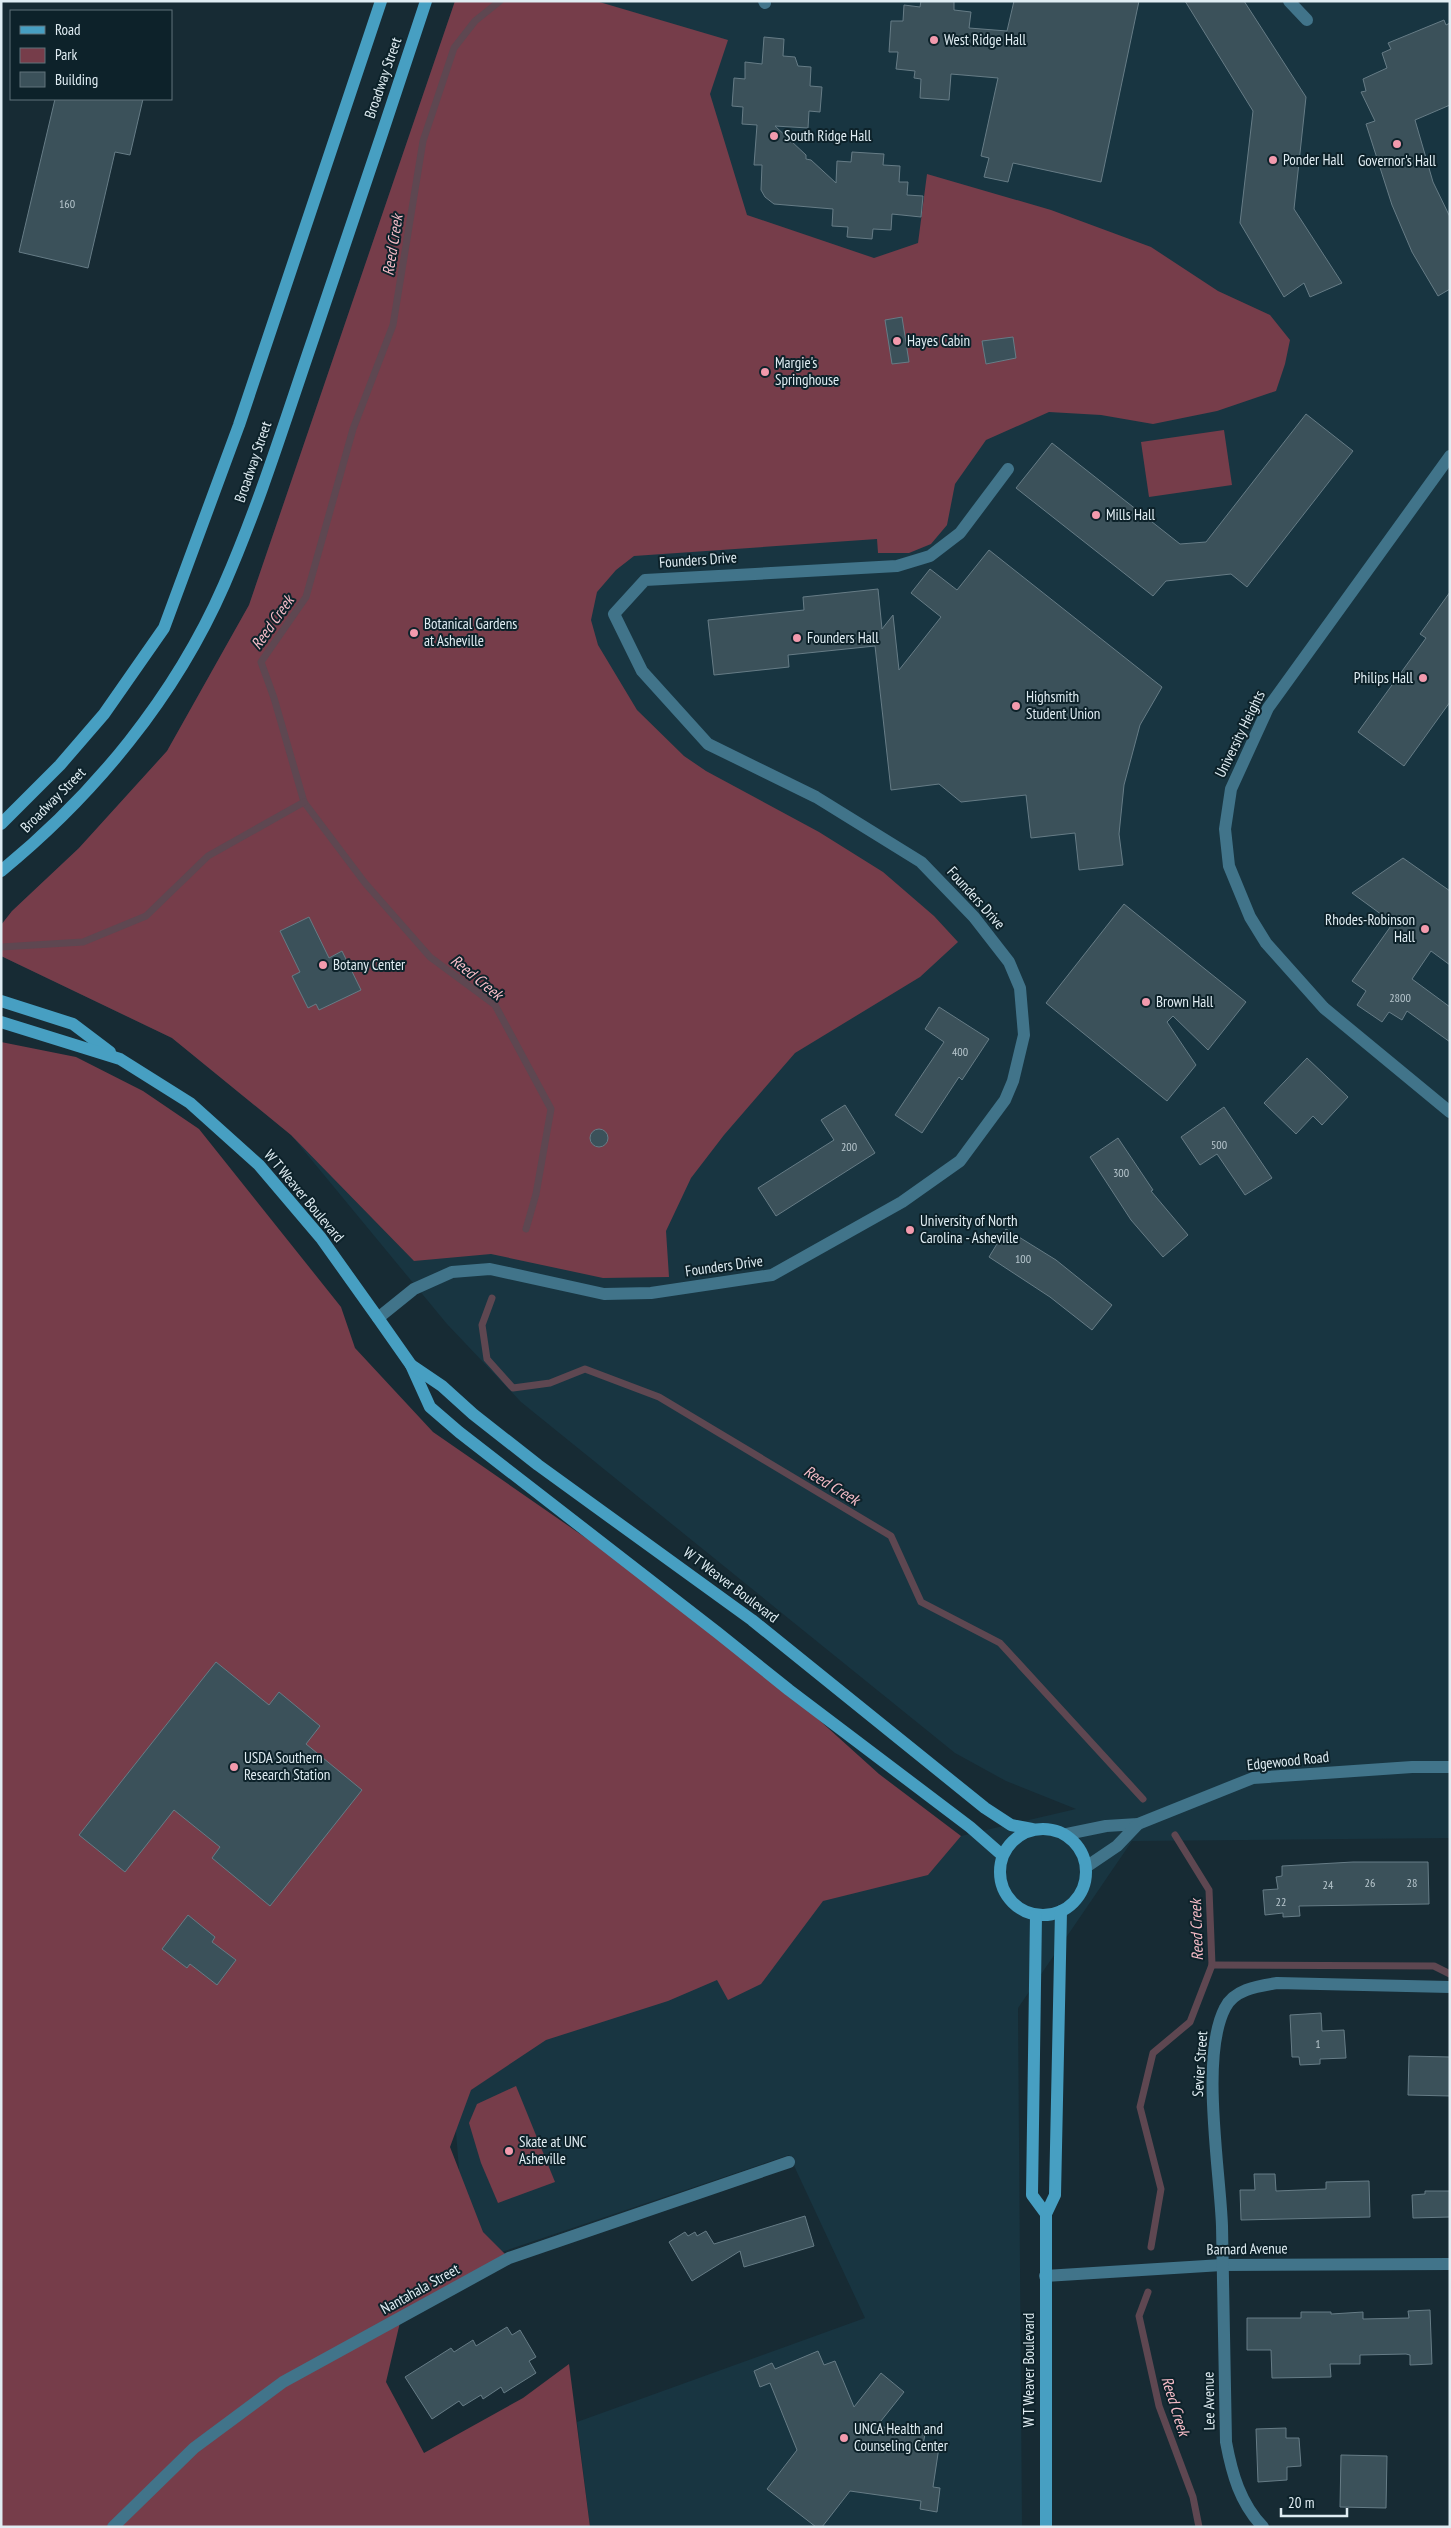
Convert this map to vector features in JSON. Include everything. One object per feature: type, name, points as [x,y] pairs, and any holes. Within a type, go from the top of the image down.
[{"type":"main road","name":"Broadway Street","points":[[1,824],[60,765],[104,714],[164,628],[239,425],[381,1]]},
{"type":"main road","name":"Broadway Street","points":[[1,871],[46,832],[120,754],[154,709],[197,640],[224,586],[304,365],[426,1]]},
{"type":"main road","name":"W T Weaver Boulevard","points":[[1,1001],[73,1024],[120,1059],[190,1103],[260,1165],[321,1238],[411,1365],[430,1407],[459,1432],[703,1620],[789,1690],[970,1827],[1002,1855]]},
{"type":"main road","name":"W T Weaver Boulevard","points":[[1,1022],[120,1059]]},
{"type":"main road","name":"W T Weaver Boulevard","points":[[411,1365],[442,1386],[473,1414],[538,1465],[752,1620],[984,1808],[1011,1825],[1032,1829]]},
{"type":"main road","points":[[1032,1829],[1053,1829],[1067,1834],[1082,1854],[1086,1867],[1086,1878],[1080,1893],[1070,1906],[1061,1912],[1049,1915],[1036,1915],[1018,1908],[1005,1893],[999,1875],[1002,1855],[1017,1836],[1032,1829]]},
{"type":"main road","name":"W T Weaver Boulevard","points":[[1046,2527],[1046,2214],[1055,2195],[1061,1912]]},
{"type":"main road","points":[[1036,1915],[1032,2195],[1046,2214]]},
{"type":"street","points":[[1289,1],[1307,20]]},
{"type":"street","name":"University Heights","points":[[1450,456],[1268,708],[1231,789],[1225,829],[1229,866],[1250,917],[1266,943],[1324,1008],[1450,1112]]},
{"type":"street","name":"Founders Drive","points":[[378,1318],[414,1289],[452,1272],[490,1269],[604,1294],[651,1293],[772,1276],[902,1202],[960,1161],[997,1111],[1014,1082],[1024,1035],[1020,988],[1009,962],[974,917],[921,862],[816,797],[708,744],[642,671],[614,614],[645,580],[897,566],[930,556],[960,533],[1008,469]]},
{"type":"street","name":"Edgewood Road","points":[[1067,1834],[1106,1826],[1138,1824],[1253,1778],[1412,1767],[1450,1767]]},
{"type":"street","name":"Edgewood Road","points":[[1086,1867],[1117,1846],[1138,1824]]},
{"type":"street","name":"Sevier Street","points":[[1222,2265],[1222,2226],[1213,2098],[1217,2028],[1225,2006],[1236,1995],[1255,1987],[1278,1983],[1450,1987]]},
{"type":"street","name":"Nantahala Street","points":[[113,2527],[194,2448],[283,2382],[509,2258],[789,2162]]},
{"type":"street","name":"Barnard Avenue","points":[[1045,2276],[1222,2265],[1450,2264]]},
{"type":"street","name":"Lee Avenue","points":[[1222,2265],[1226,2442],[1232,2474],[1242,2497],[1253,2516],[1263,2527]]},
{"type":"shaded area","name":"University of North Carolina - Asheville","points":[[455,1],[1450,1],[1450,1838],[1132,1841],[1018,2008],[1022,2527],[590,2527],[577,2422],[865,2318],[789,2155],[460,2266],[435,2287],[459,2170],[454,2107],[643,1842],[961,1836],[1076,1809],[1006,1781],[955,1753],[521,1402],[447,1324],[291,1135],[172,1038],[1,956],[1,925],[12,911],[79,848],[167,751],[249,605]]},
{"type":"green space","name":"Botanical Gardens at Asheville","points":[[455,1],[596,1],[728,40],[710,94],[747,215],[874,258],[918,243],[927,174],[1051,210],[1151,247],[1218,291],[1270,315],[1290,340],[1285,364],[1276,391],[1217,411],[1153,424],[1101,415],[1049,412],[986,440],[955,484],[947,525],[931,544],[909,553],[878,553],[877,539],[634,556],[616,570],[597,592],[591,620],[598,645],[637,710],[684,756],[706,771],[819,832],[883,872],[934,916],[958,942],[920,977],[795,1053],[724,1135],[691,1178],[666,1231],[669,1277],[603,1278],[491,1254],[414,1261],[291,1135],[172,1038],[1,956],[1,925],[12,911],[79,848],[167,751],[249,605]]},
{"type":"green space","points":[[1224,430],[1232,485],[1149,497],[1141,442]]},
{"type":"green space","points":[[1,1042],[76,1057],[143,1091],[199,1129],[341,1307],[355,1348],[433,1432],[687,1608],[758,1665],[879,1774],[961,1836],[928,1875],[823,1901],[761,1984],[728,2000],[717,1980],[668,2001],[546,2040],[471,2090],[450,2147],[483,2232],[509,2258],[401,2318],[386,2382],[424,2453],[523,2398],[569,2364],[590,2527],[1,2527]]},
{"type":"green space","name":"Skate at UNC Asheville","points":[[516,2086],[555,2182],[498,2203],[481,2163],[469,2123],[477,2104]]},
{"type":"building","points":[[921,1],[954,1],[954,10],[971,12],[969,28],[1007,31],[1014,1],[1139,1],[1101,182],[1013,163],[1008,182],[984,177],[989,158],[981,156],[998,78],[951,74],[949,100],[920,98],[921,79],[914,78],[915,71],[896,69],[898,52],[889,52],[891,21],[903,21],[904,5],[920,7]]},
{"type":"building","name":"Ponder Hall","points":[[1185,1],[1244,1],[1306,97],[1294,209],[1342,283],[1310,297],[1304,283],[1284,297],[1240,223],[1253,111]]},
{"type":"building","name":"Governor's Hall","points":[[1444,20],[1446,25],[1450,23],[1450,105],[1415,120],[1433,182],[1450,217],[1450,289],[1438,296],[1412,252],[1392,205],[1366,124],[1375,121],[1361,92],[1366,91],[1363,79],[1387,68],[1382,53],[1391,49],[1388,43]]},
{"type":"building","name":"South Ridge Hall","points":[[764,37],[784,39],[783,56],[795,57],[798,66],[811,67],[810,86],[822,87],[820,112],[809,111],[808,128],[775,126],[806,155],[806,159],[811,160],[836,183],[837,161],[851,162],[852,152],[884,154],[883,165],[900,166],[899,182],[908,182],[907,195],[923,196],[921,217],[892,214],[891,230],[873,229],[872,239],[847,237],[848,227],[832,226],[833,209],[774,204],[765,197],[761,190],[762,165],[754,165],[757,125],[742,124],[743,107],[732,106],[734,78],[745,79],[745,62],[762,64]]},
{"type":"building","points":[[55,100],[143,100],[130,155],[115,152],[88,268],[19,252]]},
{"type":"building","name":"Hayes Cabin","points":[[902,317],[909,362],[892,364],[885,320]]},
{"type":"building","points":[[1013,337],[1016,358],[986,364],[982,341]]},
{"type":"building","name":"Mills Hall","points":[[1306,414],[1353,451],[1247,587],[1231,574],[1166,581],[1153,596],[1016,488],[1052,443],[1180,544],[1206,542]]},
{"type":"building","name":"Highsmith Student Union","points":[[989,550],[1162,687],[1140,725],[1124,785],[1119,834],[1123,865],[1079,870],[1075,833],[1031,838],[1026,795],[961,802],[939,784],[891,790],[875,646],[788,655],[789,667],[714,675],[708,620],[804,610],[803,597],[878,589],[882,629],[893,615],[899,670],[941,617],[911,593],[930,569],[957,590]]},
{"type":"building","name":"Philips Hall","points":[[1450,592],[1450,702],[1404,766],[1358,732],[1426,638],[1420,634]]},
{"type":"building","points":[[1403,858],[1450,891],[1450,965],[1431,951],[1412,979],[1450,1007],[1450,1042],[1407,1011],[1402,1020],[1389,1012],[1382,1022],[1357,1005],[1366,991],[1352,981],[1393,923],[1352,893]]},
{"type":"building","name":"Brown Hall","points":[[1124,904],[1246,1002],[1208,1050],[1173,1016],[1167,1022],[1196,1065],[1167,1101],[1046,1003]]},
{"type":"building","name":"Botany Center","points":[[309,917],[329,958],[342,951],[361,990],[319,1010],[316,1004],[308,1008],[292,976],[300,972],[280,931]]},
{"type":"building","points":[[939,1007],[989,1039],[962,1080],[959,1077],[922,1133],[895,1115],[944,1042],[925,1029]]},
{"type":"building","points":[[1307,1058],[1348,1097],[1322,1125],[1313,1116],[1296,1134],[1264,1103]]},
{"type":"building","points":[[845,1105],[875,1153],[776,1216],[758,1188],[834,1140],[821,1120]]},
{"type":"building","points":[[1224,1107],[1272,1178],[1245,1195],[1217,1154],[1200,1165],[1181,1137]]},
{"type":"building","points":[[595,1129],[603,1129],[608,1134],[606,1145],[595,1147],[590,1142],[590,1134]]},
{"type":"building","points":[[1118,1138],[1153,1190],[1151,1191],[1188,1235],[1163,1257],[1131,1220],[1090,1157]]},
{"type":"building","points":[[1006,1229],[1056,1260],[1112,1305],[1092,1330],[1050,1297],[989,1257]]},
{"type":"building","name":"USDA Southern Research Station","points":[[216,1662],[269,1705],[279,1692],[320,1726],[306,1744],[362,1790],[270,1906],[212,1858],[220,1847],[174,1810],[125,1872],[79,1835]]},
{"type":"building","points":[[1353,1862],[1428,1862],[1429,1904],[1299,1906],[1300,1916],[1283,1917],[1283,1913],[1265,1915],[1263,1890],[1278,1889],[1276,1877],[1282,1876],[1282,1866]]},
{"type":"building","points":[[188,1915],[215,1937],[212,1942],[236,1960],[217,1985],[190,1964],[187,1968],[162,1949]]},
{"type":"building","points":[[1321,2013],[1322,2031],[1344,2030],[1346,2058],[1320,2059],[1320,2064],[1300,2065],[1299,2057],[1292,2057],[1290,2015]]},
{"type":"building","points":[[1409,2056],[1450,2057],[1450,2096],[1408,2095]]},
{"type":"building","points":[[1254,2174],[1275,2174],[1276,2191],[1326,2189],[1326,2182],[1369,2181],[1370,2217],[1241,2220],[1240,2190],[1255,2190]]},
{"type":"building","points":[[1425,2191],[1450,2191],[1450,2217],[1413,2218],[1412,2195],[1425,2194]]},
{"type":"building","points":[[805,2216],[814,2246],[744,2267],[740,2251],[692,2281],[669,2242],[685,2232],[688,2236],[695,2232],[697,2236],[706,2231],[714,2244]]},
{"type":"building","points":[[1430,2310],[1432,2364],[1410,2365],[1410,2355],[1406,2354],[1360,2355],[1360,2364],[1330,2364],[1331,2377],[1272,2378],[1271,2350],[1247,2350],[1247,2318],[1301,2318],[1301,2312],[1331,2312],[1331,2314],[1363,2312],[1363,2319],[1409,2318],[1408,2311]]},
{"type":"building","points":[[507,2327],[512,2335],[520,2330],[536,2357],[529,2361],[536,2373],[504,2393],[501,2387],[483,2399],[481,2395],[463,2406],[459,2401],[432,2419],[405,2377],[451,2348],[454,2352],[473,2340],[476,2346]]},
{"type":"building","name":"UNCA Health and Counseling Center","points":[[818,2351],[824,2365],[835,2361],[854,2407],[881,2373],[904,2392],[877,2426],[925,2434],[923,2445],[939,2447],[933,2487],[940,2488],[937,2512],[920,2509],[921,2501],[850,2491],[822,2527],[816,2527],[767,2489],[797,2450],[770,2383],[760,2387],[754,2371],[772,2363],[775,2369]]},
{"type":"building","points":[[1286,2428],[1286,2438],[1299,2438],[1301,2466],[1287,2467],[1287,2480],[1258,2482],[1256,2429]]},
{"type":"building","points":[[1341,2455],[1387,2456],[1386,2508],[1340,2507]]},
{"type":"waterway","name":"Reed Creek","points":[[500,1],[475,21],[454,48],[423,141],[393,325],[353,429],[306,597],[261,662],[274,698],[304,802],[365,883],[430,957],[495,1005],[551,1109],[536,1194],[526,1229]]},
{"type":"waterway","points":[[1,947],[83,942],[146,916],[208,856],[304,802]]},
{"type":"waterway","name":"Reed Creek","points":[[492,1298],[482,1325],[487,1359],[513,1388],[550,1383],[585,1369],[659,1397],[891,1536],[921,1602],[1000,1643],[1143,1799]]},
{"type":"waterway","name":"Reed Creek","points":[[1151,2247],[1161,2189],[1140,2107],[1153,2053],[1190,2022],[1212,1965],[1209,1890],[1175,1835]]},
{"type":"waterway","points":[[1212,1965],[1434,1966],[1450,1974]]},
{"type":"waterway","name":"Reed Creek","points":[[1148,2292],[1139,2316],[1159,2406],[1193,2497],[1199,2527]]},
{"type":"place","name":"West Ridge Hall","points":[[934,40]]},
{"type":"place","name":"South Ridge Hall","points":[[774,136]]},
{"type":"place","name":"Governor's Hall","points":[[1397,144]]},
{"type":"place","name":"Ponder Hall","points":[[1273,160]]},
{"type":"place","name":"Hayes Cabin","points":[[897,341]]},
{"type":"place","name":"Margie's Springhouse","points":[[765,372]]},
{"type":"place","name":"Mills Hall","points":[[1096,515]]},
{"type":"place","name":"Botanical Gardens at Asheville","points":[[414,633]]},
{"type":"place","name":"Founders Hall","points":[[797,638]]},
{"type":"place","name":"Philips Hall","points":[[1423,678]]},
{"type":"place","name":"Highsmith Student Union","points":[[1016,706]]},
{"type":"place","name":"Rhodes-Robinson Hall","points":[[1425,929]]},
{"type":"place","name":"Botany Center","points":[[323,965]]},
{"type":"place","name":"Brown Hall","points":[[1146,1002]]},
{"type":"place","name":"University of North Carolina - Asheville","points":[[910,1230]]},
{"type":"place","name":"USDA Southern Research Station","points":[[234,1767]]},
{"type":"place","name":"Skate at UNC Asheville","points":[[509,2151]]},
{"type":"place","name":"UNCA Health and Counseling Center","points":[[844,2438]]}]
